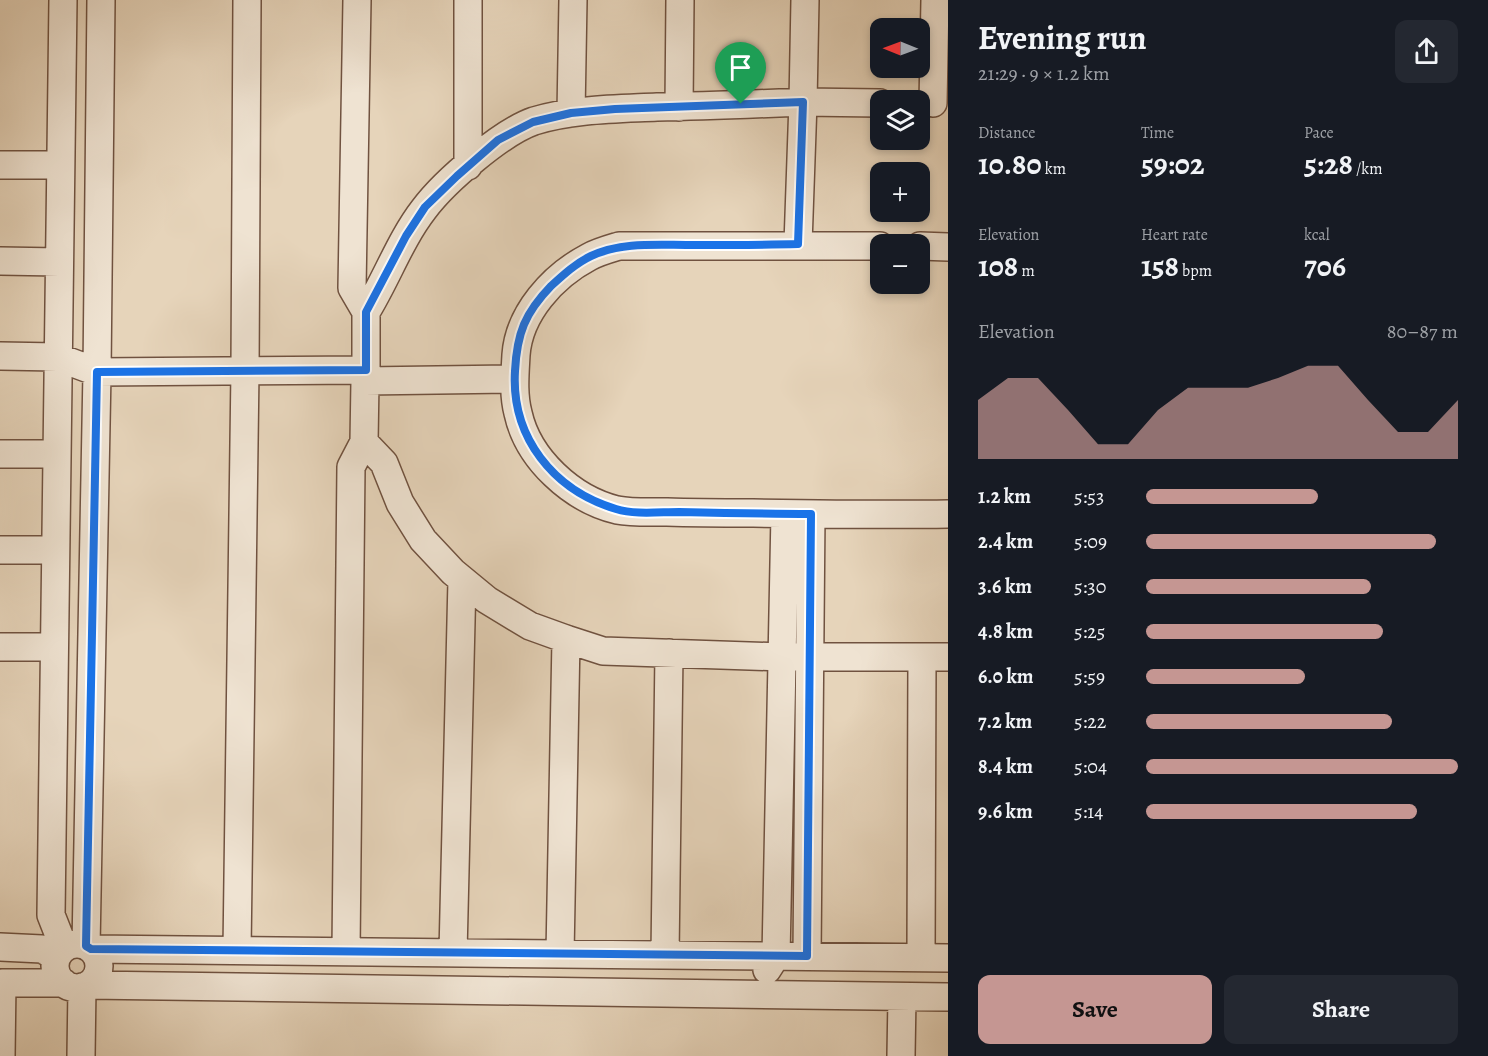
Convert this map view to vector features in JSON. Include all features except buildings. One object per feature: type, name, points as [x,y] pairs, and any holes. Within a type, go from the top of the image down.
[{"type":"street","points":[[63,0],[51,915],[74,950],[97,957],[99,968],[95,978],[78,985],[58,976],[55,966],[74,950],[97,372],[101,0]]},
{"type":"street","points":[[237,950],[245,371],[247,0]]},
{"type":"street","points":[[357,0],[352,288],[366,312]]},
{"type":"street","points":[[468,0],[468,166]]},
{"type":"street","points":[[571,113],[573,0]]},
{"type":"street","points":[[680,0],[680,107]]},
{"type":"street","points":[[798,244],[805,0]]},
{"type":"street","points":[[934,103],[935,0]]},
{"type":"street","points":[[346,951],[351,467],[364,442],[366,312],[406,236],[425,207],[468,166],[498,140],[533,122],[571,113],[803,102],[870,103]]},
{"type":"street","points":[[0,165],[60,165]]},
{"type":"street","points":[[870,246],[798,244],[619,246],[589,257],[563,274],[539,299],[524,321],[517,344],[514,379],[517,413],[526,437],[540,459],[558,478],[579,493],[618,510],[798,514],[948,514]]},
{"type":"street","points":[[930,246],[948,247]]},
{"type":"street","points":[[0,261],[59,262]]},
{"type":"street","points":[[0,356],[57,357],[97,372],[245,371],[514,379]]},
{"type":"street","points":[[364,442],[384,463],[400,503],[423,540],[462,580],[487,600],[530,626],[603,651],[782,657],[935,658],[921,957]]},
{"type":"street","points":[[0,454],[56,454]]},
{"type":"street","points":[[753,995],[776,956],[782,657],[798,514]]},
{"type":"street","points":[[798,514],[810,657],[807,956]]},
{"type":"street","points":[[0,550],[55,550]]},
{"type":"street","points":[[453,952],[462,580]]},
{"type":"street","points":[[560,954],[566,639]]},
{"type":"street","points":[[0,647],[54,647]]},
{"type":"street","points":[[665,955],[669,653]]},
{"type":"street","points":[[0,947],[74,950],[948,958]]},
{"type":"street","points":[[1,1056],[2,983],[948,997]]},
{"type":"street","points":[[78,985],[81,1056]]},
{"type":"street","points":[[902,997],[902,1056]]},
{"type":"route","points":[[803,102],[798,244],[619,246],[589,257],[563,274],[539,299],[524,321],[517,344],[514,379],[517,413],[526,437],[540,459],[558,478],[579,493],[601,503],[618,510],[646,512],[811,514],[807,956],[91,949],[86,946],[97,372],[366,370],[366,312],[381,288],[406,236],[425,207],[498,140],[533,122],[571,113],[741,104],[803,102]]}]
